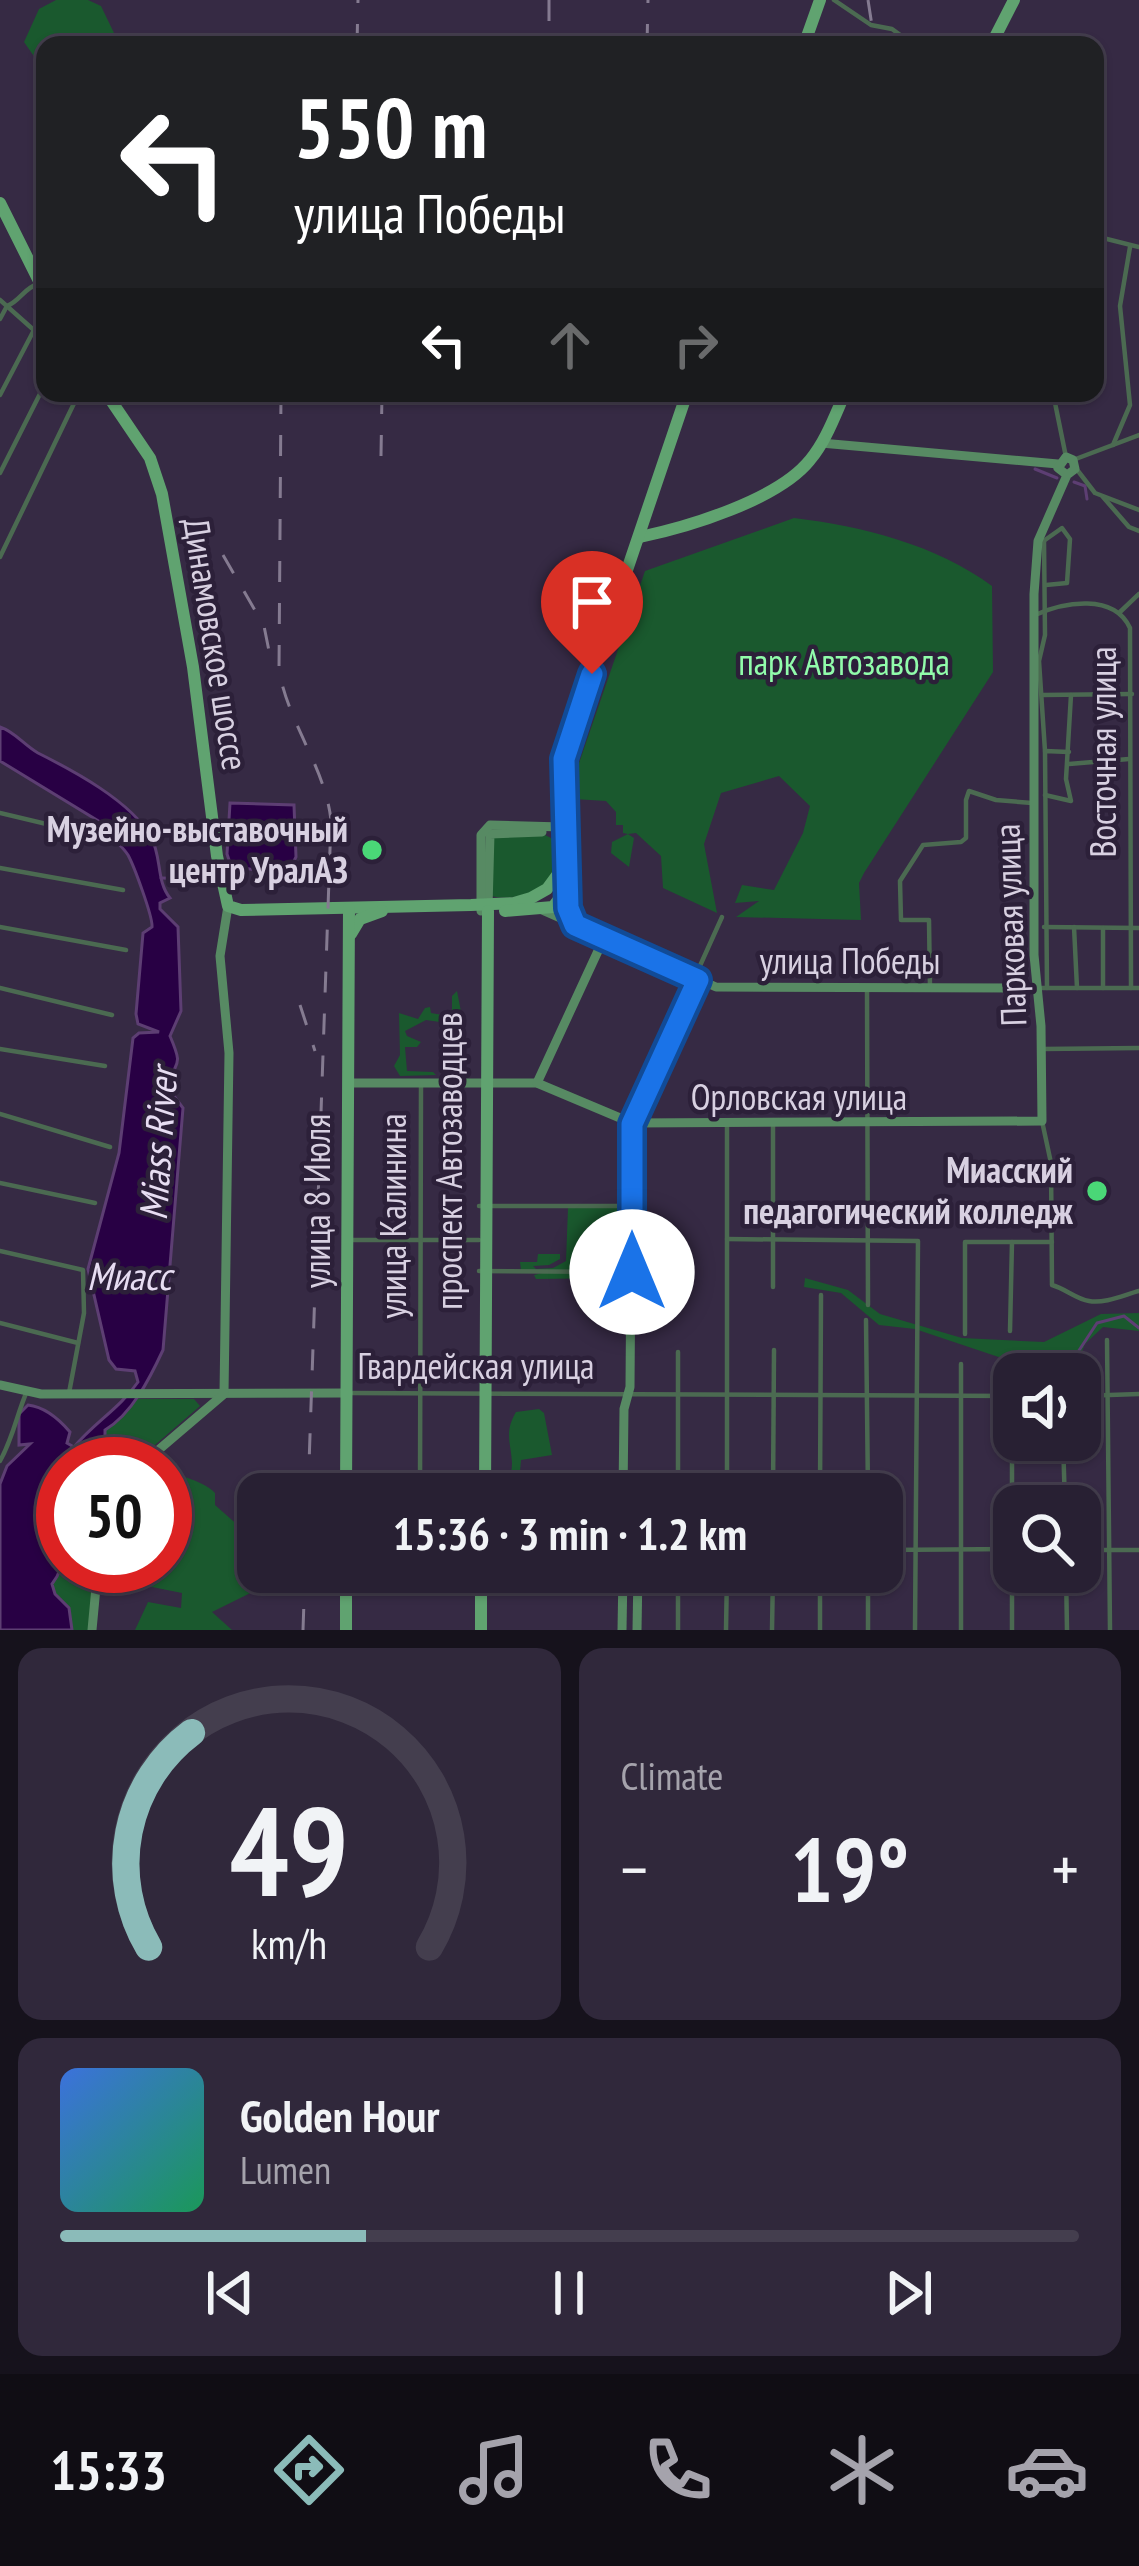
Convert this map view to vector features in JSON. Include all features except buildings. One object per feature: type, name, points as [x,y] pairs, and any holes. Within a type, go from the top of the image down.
[{"type":"main road","points":[[807,36],[820,0]]},
{"type":"main road","points":[[996,36],[1010,7]]},
{"type":"main road","points":[[0,203],[8,232],[36,277]]},
{"type":"main road","name":"Динамовское шоссе","points":[[112,402],[150,458],[162,494],[193,667],[217,856],[232,912]]},
{"type":"main road","points":[[232,912],[541,910],[560,902],[565,890],[563,772],[578,713],[684,402]]},
{"type":"main road","points":[[640,537],[703,522],[780,484],[805,466],[840,402]]},
{"type":"main road","points":[[349,908],[482,907],[524,901],[547,889],[558,874],[563,772]]},
{"type":"main road","name":"проспект Автозаводцев","points":[[481,1473],[482,907]]},
{"type":"main road","name":"улица 8 Июля","points":[[346,1473],[349,908]]},
{"type":"main road","points":[[348,940],[360,920],[382,911]]},
{"type":"main road","name":"проспект Автозаводцев","points":[[482,1206],[482,1271]]},
{"type":"main road","points":[[346,1593],[346,1630]]},
{"type":"main road","points":[[481,1593],[481,1630]]},
{"type":"street","points":[[834,0],[871,25],[902,36]]},
{"type":"street","points":[[1104,238],[1127,242],[1130,247],[1120,306],[1130,405],[1113,445]]},
{"type":"street","points":[[1130,247],[1139,247]]},
{"type":"street","points":[[0,319],[28,287],[36,288]]},
{"type":"street","points":[[0,300],[34,330],[0,395]]},
{"type":"street","points":[[0,473],[36,402]]},
{"type":"street","points":[[0,556],[74,402]]},
{"type":"street","points":[[1055,402],[1068,464],[1129,527],[1139,531]]},
{"type":"street","points":[[821,443],[1068,464],[1139,435]]},
{"type":"street","name":"Парковая улица","points":[[1068,464],[1038,541],[1033,616],[1037,692],[1032,802],[1034,958],[1042,988],[1042,1121],[1051,1162],[1052,1285],[1096,1302],[1139,1291]]},
{"type":"street","points":[[1103,497],[1139,510]]},
{"type":"street","points":[[1036,671],[1046,610],[1042,541],[1062,528],[1070,538],[1067,583],[1046,585]]},
{"type":"street","points":[[1120,612],[1139,594]]},
{"type":"street","name":"Восточная улица","points":[[1033,616],[1046,610],[1100,604],[1120,612],[1129,623],[1136,682],[1129,725],[1130,927],[1135,988]]},
{"type":"street","points":[[1130,634],[1139,634]]},
{"type":"street","points":[[1042,988],[1047,958],[1046,784],[1037,692],[1132,694]]},
{"type":"street","points":[[1045,795],[1071,801],[1066,779],[1071,694]]},
{"type":"street","points":[[1129,725],[1139,726]]},
{"type":"street","points":[[1045,751],[1069,752]]},
{"type":"street","points":[[1068,764],[1129,759]]},
{"type":"street","points":[[1130,771],[1139,770]]},
{"type":"street","points":[[1046,784],[1066,779]]},
{"type":"street","points":[[930,988],[929,920],[901,920],[900,881],[923,845],[958,843],[966,838],[969,791],[996,800],[1032,802]]},
{"type":"street","points":[[531,825],[553,815],[561,798]]},
{"type":"street","points":[[0,813],[101,837]]},
{"type":"street","points":[[1130,816],[1139,816]]},
{"type":"street","points":[[490,825],[563,829],[487,831],[490,825]]},
{"type":"street","name":"проспект Автозаводцев","points":[[482,907],[481,835],[487,831]]},
{"type":"street","points":[[1130,863],[1139,863]]},
{"type":"street","points":[[0,868],[123,890]]},
{"type":"street","points":[[565,890],[574,924]]},
{"type":"street","name":"улица Победы","points":[[541,910],[716,987],[1135,988]]},
{"type":"street","points":[[174,1437],[224,1394],[229,1052],[220,956],[232,912]]},
{"type":"street","points":[[623,1473],[623,1409],[629,1393],[632,1272],[627,1206],[632,1124],[722,916]]},
{"type":"street","points":[[1074,926],[1077,988]]},
{"type":"street","points":[[0,927],[127,950]]},
{"type":"street","points":[[1044,927],[1139,928]]},
{"type":"street","points":[[1102,928],[1103,988]]},
{"type":"street","points":[[537,1083],[604,938]]},
{"type":"street","points":[[1034,958],[1047,958]]},
{"type":"street","points":[[0,988],[112,1015]]},
{"type":"street","points":[[867,988],[868,1305]]},
{"type":"street","points":[[1042,1048],[1139,1048]]},
{"type":"street","points":[[0,1049],[106,1066]]},
{"type":"street","name":"Орловская улица","points":[[348,1083],[537,1083],[632,1124],[1042,1121]]},
{"type":"street","name":"улица Калинина","points":[[420,1473],[421,1083]]},
{"type":"street","points":[[0,1114],[110,1147]]},
{"type":"street","points":[[727,1124],[727,1473]]},
{"type":"street","points":[[773,1124],[773,1287]]},
{"type":"street","points":[[0,1183],[95,1203]]},
{"type":"street","points":[[482,1206],[627,1206]]},
{"type":"street","points":[[727,1239],[918,1241],[915,1630]]},
{"type":"street","points":[[346,1240],[479,1240]]},
{"type":"street","points":[[965,1334],[965,1242],[1052,1242]]},
{"type":"street","points":[[1010,1331],[1012,1242]]},
{"type":"street","points":[[0,1250],[83,1270],[84,1313],[69,1394]]},
{"type":"street","points":[[482,1271],[632,1272]]},
{"type":"street","points":[[820,1473],[821,1295]]},
{"type":"street","points":[[866,1319],[868,1473]]},
{"type":"street","points":[[0,1323],[78,1343]]},
{"type":"street","points":[[1107,1340],[1109,1630]]},
{"type":"street","points":[[773,1473],[774,1350]]},
{"type":"street","points":[[678,1352],[678,1473]]},
{"type":"street","points":[[961,1630],[962,1364]]},
{"type":"street","name":"Гвардейская улица","points":[[2,1388],[69,1394],[993,1395]]},
{"type":"street","points":[[0,1461],[27,1391]]},
{"type":"street","points":[[1101,1395],[1139,1394]]},
{"type":"street","points":[[903,1550],[993,1549]]},
{"type":"street","points":[[1101,1550],[1139,1550]]},
{"type":"street","points":[[92,1630],[95,1593]]},
{"type":"street","points":[[622,1630],[623,1593]]},
{"type":"street","points":[[638,1593],[638,1630]]},
{"type":"street","points":[[678,1593],[678,1630]]},
{"type":"street","points":[[726,1630],[727,1593]]},
{"type":"street","points":[[772,1630],[773,1593]]},
{"type":"street","points":[[820,1593],[820,1630]]},
{"type":"street","points":[[868,1593],[868,1630]]},
{"type":"street","points":[[1012,1593],[1012,1630]]},
{"type":"street","points":[[1066,1593],[1067,1630]]},
{"type":"green space","points":[[56,0],[88,0],[101,6],[114,36],[36,36],[36,59],[24,42],[39,9]]},
{"type":"green space","name":"парк Автозавода","points":[[794,518],[898,540],[947,559],[992,586],[993,672],[864,873],[859,883],[861,920],[736,917],[759,901],[735,903],[742,885],[774,890],[803,833],[810,806],[779,776],[721,793],[704,844],[717,913],[663,888],[661,856],[636,833],[623,833],[623,825],[616,825],[616,812],[606,801],[574,799],[578,766],[645,571]]},
{"type":"green space","points":[[628,834],[634,838],[629,867],[611,853],[612,842]]},
{"type":"green space","points":[[545,835],[555,840],[551,880],[527,894],[492,896],[492,837]]},
{"type":"green space","points":[[457,991],[464,1027],[461,1035],[449,1033],[447,1023],[426,1020],[405,1031],[421,1042],[405,1047],[407,1071],[436,1075],[400,1076],[394,1066],[400,1055],[399,1013],[418,1019],[430,1007],[431,1013],[448,1016]]},
{"type":"green space","points":[[568,1208],[629,1208],[629,1270],[620,1270],[615,1278],[536,1279],[534,1275],[546,1272],[521,1270],[520,1262],[537,1262],[538,1254],[560,1254],[560,1259],[533,1266],[536,1269],[566,1261]]},
{"type":"green space","points":[[805,1278],[848,1290],[880,1314],[962,1338],[1044,1342],[1101,1314],[1139,1313],[1139,1331],[1103,1327],[1081,1353],[993,1355],[915,1329],[879,1325],[841,1293],[804,1287]]},
{"type":"green space","points":[[134,1399],[194,1399],[200,1406],[164,1437],[97,1437]]},
{"type":"green space","points":[[539,1409],[544,1413],[552,1455],[521,1460],[520,1473],[510,1473],[510,1426],[516,1412]]},
{"type":"green space","points":[[192,1479],[215,1493],[215,1505],[237,1524],[237,1593],[250,1593],[212,1612],[232,1630],[135,1630],[148,1602],[181,1608],[182,1593],[192,1593]]},
{"type":"green space","points":[[93,1593],[90,1630],[72,1630],[63,1600],[55,1594]]},
{"type":"water","name":"Миасс","points":[[0,727],[130,811],[154,845],[170,898],[160,903],[160,909],[178,927],[181,1011],[170,1036],[178,1060],[168,1088],[183,1108],[163,1350],[139,1394],[105,1430],[105,1437],[83,1437],[138,1382],[135,1371],[116,1369],[109,1360],[88,1269],[119,1153],[133,1038],[159,1032],[138,1024],[136,1014],[143,933],[152,927],[150,913],[131,861],[105,825],[0,761]]},
{"type":"water","points":[[230,803],[294,805],[296,857],[292,865],[269,872],[231,866],[227,854]]},
{"type":"water","name":"Миасс","points":[[28,1405],[46,1411],[70,1432],[69,1437],[36,1437],[36,1593],[55,1593],[69,1608],[72,1630],[0,1630],[0,1484],[7,1466],[30,1444],[19,1445],[19,1414]]},
{"type":"waterway","points":[[1035,469],[1057,478]]},
{"type":"waterway","points":[[1074,482],[1085,486],[1087,499]]},
{"type":"waterway","points":[[161,878],[205,879]]},
{"type":"waterway","points":[[1077,1353],[1097,1323],[1124,1316],[1139,1328]]},
{"type":"railway","points":[[357,36],[358,0]]},
{"type":"railway","points":[[549,0],[549,36]]},
{"type":"railway","points":[[647,36],[648,0]]},
{"type":"railway","points":[[868,0],[874,36]]},
{"type":"railway","points":[[281,402],[279,670],[322,782],[331,820],[309,1473]]},
{"type":"railway","points":[[381,456],[382,402]]},
{"type":"railway","points":[[223,555],[264,626],[270,656]]},
{"type":"railway","points":[[300,1005],[315,1051]]},
{"type":"railway","points":[[303,1630],[304,1593]]},
{"type":"place","name":"Музейно-выставочный центр УралАЗ","points":[[372,850]]},
{"type":"place","name":"Миасский педагогический колледж","points":[[1097,1191]]},
{"type":"route","points":[[592,674],[564,759],[568,908],[575,925],[698,980],[632,1124],[632,1272]]},
{"type":"water label","name":"Miass River","points":[[158,1144]]}]
